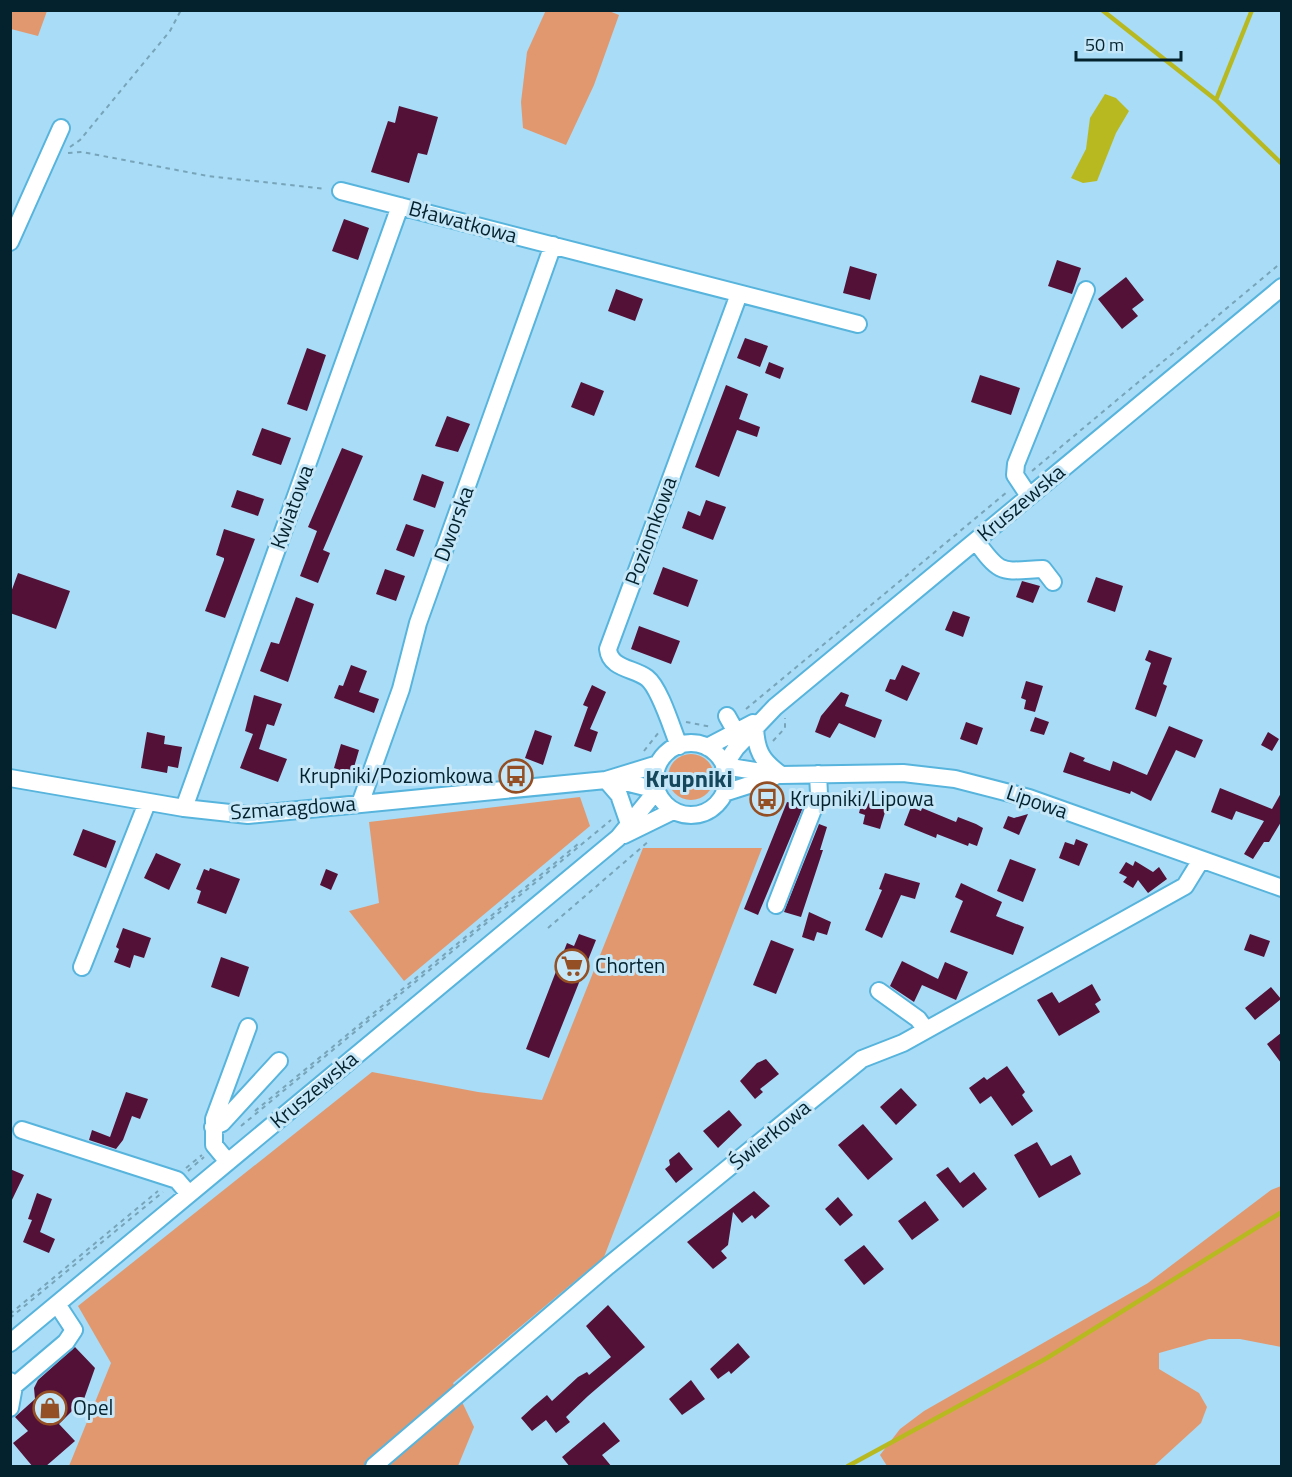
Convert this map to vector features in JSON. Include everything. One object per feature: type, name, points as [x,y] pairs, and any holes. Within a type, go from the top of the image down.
[{"type":"street","points":[[10,242],[61,128]]},
{"type":"street","name":"Bławatkowa","points":[[341,191],[858,324]]},
{"type":"street","name":"Kwiatowa","points":[[184,808],[400,206]]},
{"type":"street","name":"Dworska","points":[[360,804],[401,689],[418,623],[553,246]]},
{"type":"street","name":"Kruszewska","points":[[724,766],[758,723],[1281,287]]},
{"type":"street","points":[[1029,496],[1015,475],[1016,464],[1086,290]]},
{"type":"street","name":"Poziomkowa","points":[[679,746],[655,687],[647,678],[617,665],[609,655],[608,649],[739,294]]},
{"type":"street","points":[[976,541],[993,565],[1004,571],[1043,569],[1053,582]]},
{"type":"street","name":"Kruszewska","points":[[679,746],[696,744],[707,747],[731,723],[758,723]]},
{"type":"street","points":[[758,723],[759,753],[766,764],[781,775]]},
{"type":"street","points":[[673,811],[663,801],[655,780],[658,764],[667,753],[679,746]]},
{"type":"street","points":[[707,747],[716,753],[724,766],[727,780],[724,793]]},
{"type":"street","name":"Szmaragdowa","points":[[10,778],[147,803],[248,815],[609,779],[658,764]]},
{"type":"street","name":"Lipowa","points":[[724,766],[781,775],[903,773],[985,785],[1029,798],[1281,888]]},
{"type":"street","points":[[776,905],[819,794],[818,774]]},
{"type":"street","name":"Lipowa","points":[[724,793],[781,775]]},
{"type":"street","points":[[609,779],[619,795],[629,824]]},
{"type":"street","name":"Szmaragdowa","points":[[609,779],[657,790]]},
{"type":"street","name":"Kruszewska","points":[[10,1342],[618,838],[657,790]]},
{"type":"street","name":"Kruszewska","points":[[618,838],[673,811],[688,815],[708,811],[724,793]]},
{"type":"street","points":[[82,967],[147,803]]},
{"type":"street","name":"Świerkowa","points":[[374,1467],[608,1266],[862,1059],[926,1030],[1185,886],[1201,860]]},
{"type":"street","points":[[879,991],[918,1018],[926,1030]]},
{"type":"street","points":[[228,1162],[215,1146],[214,1119],[248,1027]]},
{"type":"street","points":[[213,1127],[222,1123],[279,1061]]},
{"type":"street","points":[[22,1130],[175,1179],[189,1194]]},
{"type":"street","points":[[10,1407],[12,1384],[66,1342],[74,1330],[57,1304]]},
{"type":"path","points":[[181,10],[170,31],[133,76],[80,140],[63,153],[82,152],[208,177],[341,191]]},
{"type":"path","points":[[682,721],[716,728],[731,723],[1281,262]]},
{"type":"path","points":[[642,757],[654,735],[663,728]]},
{"type":"path","points":[[10,1314],[611,819]]},
{"type":"path","points":[[548,928],[641,850],[652,834]]},
{"type":"path","points":[[10,1318],[175,1179]]},
{"type":"shaded area","points":[[546,10],[609,11],[619,15],[594,85],[566,145],[523,128],[521,102],[527,52]]},
{"type":"shaded area","points":[[10,11],[47,11],[38,36],[11,29]]},
{"type":"shaded area","points":[[1105,94],[1116,98],[1129,111],[1116,133],[1097,181],[1083,183],[1071,178],[1086,149],[1090,118]]},
{"type":"shaded area","points":[[691,754],[707,761],[714,777],[707,793],[691,800],[675,793],[668,777],[675,761]]},
{"type":"shaded area","points":[[580,797],[590,826],[404,981],[349,911],[379,903],[369,822]]},
{"type":"shaded area","points":[[643,848],[762,848],[604,1257],[453,1383],[474,1427],[458,1466],[69,1466],[111,1363],[78,1306],[372,1072],[478,1092],[542,1100]]},
{"type":"shaded area","points":[[1281,1186],[1281,1347],[1240,1339],[1209,1339],[1159,1353],[1159,1369],[1199,1393],[1207,1407],[1201,1423],[1154,1466],[887,1466],[880,1455],[900,1429],[924,1411],[1148,1283],[1271,1190]]},
{"type":"building","points":[[399,106],[438,117],[427,155],[418,153],[409,183],[371,172],[388,121],[395,123]]},
{"type":"building","points":[[344,219],[369,228],[358,260],[332,251]]},
{"type":"building","points":[[1057,260],[1081,268],[1072,294],[1048,286]]},
{"type":"building","points":[[850,266],[877,274],[870,300],[843,293]]},
{"type":"building","points":[[1126,277],[1144,300],[1132,309],[1138,316],[1122,329],[1098,299]]},
{"type":"building","points":[[616,289],[643,299],[635,321],[608,311]]},
{"type":"building","points":[[745,338],[768,346],[760,367],[737,358]]},
{"type":"building","points":[[307,348],[326,355],[307,411],[287,404]]},
{"type":"building","points":[[769,362],[784,368],[780,379],[765,373]]},
{"type":"building","points":[[980,375],[1020,388],[1011,415],[971,402]]},
{"type":"building","points":[[581,382],[604,391],[594,416],[571,407]]},
{"type":"building","points":[[726,385],[748,394],[739,419],[760,427],[757,437],[737,430],[719,477],[695,467]]},
{"type":"building","points":[[447,416],[470,424],[458,452],[435,446]]},
{"type":"building","points":[[262,428],[291,438],[281,465],[252,455]]},
{"type":"building","points":[[342,448],[363,456],[323,550],[330,553],[318,583],[300,576],[317,531],[308,527]]},
{"type":"building","points":[[422,474],[444,482],[435,508],[413,500]]},
{"type":"building","points":[[237,490],[264,499],[258,516],[231,507]]},
{"type":"building","points":[[706,500],[726,507],[713,540],[682,528],[688,511],[700,516]]},
{"type":"building","points":[[406,524],[424,530],[414,557],[396,550]]},
{"type":"building","points":[[224,529],[255,539],[225,618],[205,611],[224,560],[216,555]]},
{"type":"building","points":[[663,567],[698,580],[688,607],[653,594]]},
{"type":"building","points":[[385,569],[405,576],[396,601],[376,594]]},
{"type":"building","points":[[18,573],[70,591],[56,629],[10,613],[10,595]]},
{"type":"building","points":[[1096,577],[1123,586],[1115,612],[1087,602]]},
{"type":"building","points":[[1022,581],[1040,586],[1033,603],[1016,597]]},
{"type":"building","points":[[296,597],[314,604],[288,682],[260,671],[271,642],[279,644]]},
{"type":"building","points":[[953,611],[970,617],[963,637],[945,630]]},
{"type":"building","points":[[639,626],[680,641],[671,664],[631,649]]},
{"type":"building","points":[[1149,650],[1172,658],[1163,684],[1167,686],[1156,717],[1135,709],[1151,663],[1145,660]]},
{"type":"building","points":[[351,665],[367,671],[359,692],[379,699],[374,713],[334,698],[339,685],[343,686]]},
{"type":"building","points":[[902,665],[920,673],[907,701],[885,691],[890,679],[895,680]]},
{"type":"building","points":[[1026,681],[1043,686],[1035,712],[1024,709],[1026,700],[1021,698]]},
{"type":"building","points":[[592,685],[606,692],[590,729],[598,732],[591,752],[574,746],[588,707],[583,705]]},
{"type":"building","points":[[841,692],[849,695],[845,706],[882,720],[875,738],[839,723],[830,738],[815,732],[821,716]]},
{"type":"building","points":[[254,695],[282,704],[274,726],[267,724],[259,749],[287,759],[278,782],[240,768],[253,734],[245,731]]},
{"type":"building","points":[[1035,717],[1049,722],[1044,735],[1030,731]]},
{"type":"building","points":[[966,722],[983,728],[977,745],[960,739]]},
{"type":"building","points":[[1169,726],[1203,740],[1195,758],[1176,750],[1151,801],[1131,791],[1130,794],[1063,772],[1070,752],[1085,758],[1083,761],[1110,771],[1113,761],[1147,775]]},
{"type":"building","points":[[535,730],[552,736],[543,765],[525,758]]},
{"type":"building","points":[[147,732],[165,736],[164,744],[182,747],[178,768],[168,766],[167,773],[141,768]]},
{"type":"building","points":[[1268,732],[1279,739],[1272,751],[1261,745]]},
{"type":"building","points":[[341,744],[359,750],[352,774],[334,768]]},
{"type":"building","points":[[1220,788],[1272,809],[1281,793],[1281,822],[1269,842],[1264,842],[1253,859],[1244,854],[1264,821],[1236,811],[1232,820],[1211,812]]},
{"type":"building","points":[[862,801],[886,809],[880,829],[863,824],[865,815],[859,813]]},
{"type":"building","points":[[787,802],[804,805],[758,915],[744,909]]},
{"type":"building","points":[[911,807],[921,811],[922,808],[956,822],[958,817],[983,828],[977,846],[969,843],[968,846],[937,834],[936,838],[904,825]]},
{"type":"building","points":[[1028,814],[1019,835],[1003,828],[1008,816],[1014,818]]},
{"type":"building","points":[[819,824],[827,827],[820,850],[823,850],[801,917],[784,912]]},
{"type":"building","points":[[83,829],[116,841],[106,868],[73,855]]},
{"type":"building","points":[[1076,839],[1088,844],[1079,866],[1059,858],[1065,842],[1074,845]]},
{"type":"building","points":[[156,853],[181,864],[169,890],[144,878]]},
{"type":"building","points":[[1010,859],[1036,869],[1023,902],[997,891]]},
{"type":"building","points":[[1135,861],[1153,872],[1159,867],[1167,879],[1148,893],[1138,880],[1133,888],[1123,882],[1127,877],[1119,873],[1126,862],[1133,866]]},
{"type":"building","points":[[210,868],[240,879],[226,914],[197,903],[201,891],[196,889],[204,869],[209,871]]},
{"type":"building","points":[[326,869],[338,874],[331,890],[320,885]]},
{"type":"building","points":[[885,873],[920,883],[915,899],[901,895],[882,938],[865,930],[882,890],[879,889]]},
{"type":"building","points":[[961,883],[1002,902],[996,916],[1024,927],[1013,955],[950,932],[963,901],[955,897]]},
{"type":"building","points":[[809,912],[831,922],[827,935],[817,932],[814,941],[802,937]]},
{"type":"building","points":[[123,928],[151,938],[144,958],[134,955],[130,968],[114,962],[119,949],[116,947]]},
{"type":"building","points":[[579,934],[596,940],[549,1058],[526,1049],[567,943],[574,946]]},
{"type":"building","points":[[1250,934],[1270,941],[1264,957],[1244,950]]},
{"type":"building","points":[[771,940],[794,949],[776,994],[753,985]]},
{"type":"building","points":[[221,957],[249,967],[239,997],[211,987]]},
{"type":"building","points":[[902,961],[938,979],[945,962],[968,972],[956,1000],[922,985],[914,1002],[890,986]]},
{"type":"building","points":[[1092,984],[1101,1000],[1095,1004],[1100,1012],[1059,1036],[1037,1000],[1052,992],[1059,1003]]},
{"type":"building","points":[[1271,987],[1281,999],[1255,1020],[1245,1008]]},
{"type":"building","points":[[1281,1033],[1281,1063],[1267,1044]]},
{"type":"building","points":[[766,1059],[779,1074],[760,1089],[763,1092],[755,1099],[740,1081],[757,1063]]},
{"type":"building","points":[[1007,1066],[1025,1092],[1022,1095],[1033,1111],[1012,1126],[991,1096],[980,1104],[969,1088],[984,1077],[987,1080]]},
{"type":"building","points":[[901,1088],[917,1105],[896,1125],[880,1107]]},
{"type":"building","points":[[126,1092],[148,1099],[140,1119],[132,1116],[123,1140],[116,1149],[89,1140],[92,1130],[110,1137]]},
{"type":"building","points":[[729,1110],[742,1125],[718,1148],[703,1131]]},
{"type":"building","points":[[863,1124],[893,1159],[868,1180],[838,1145]]},
{"type":"building","points":[[1037,1142],[1051,1166],[1071,1155],[1081,1174],[1039,1198],[1014,1155]]},
{"type":"building","points":[[679,1152],[693,1169],[676,1183],[665,1169],[670,1165],[669,1160]]},
{"type":"building","points":[[948,1167],[960,1183],[974,1172],[987,1189],[963,1208],[936,1175]]},
{"type":"building","points":[[10,1169],[24,1175],[10,1204]]},
{"type":"building","points":[[754,1191],[770,1206],[755,1219],[752,1215],[742,1223],[733,1212],[728,1245],[721,1251],[727,1258],[713,1269],[687,1242]]},
{"type":"building","points":[[37,1193],[52,1199],[40,1232],[55,1239],[49,1253],[23,1242],[32,1220],[28,1219]]},
{"type":"building","points":[[838,1197],[853,1215],[840,1226],[825,1209]]},
{"type":"building","points":[[925,1201],[939,1220],[912,1240],[898,1221]]},
{"type":"building","points":[[864,1245],[884,1269],[864,1285],[844,1260]]},
{"type":"building","points":[[608,1305],[645,1347],[566,1417],[570,1422],[556,1433],[546,1420],[532,1431],[521,1418],[547,1395],[552,1401],[578,1377],[587,1372],[589,1375],[611,1357],[586,1326]]},
{"type":"building","points":[[738,1343],[750,1357],[731,1374],[729,1371],[718,1379],[710,1369]]},
{"type":"building","name":"Opel","points":[[75,1347],[95,1368],[84,1399],[59,1424],[75,1441],[45,1467],[33,1467],[13,1443],[28,1431],[15,1417],[35,1399],[34,1388],[38,1380]]},
{"type":"building","points":[[691,1380],[705,1399],[682,1415],[669,1399]]},
{"type":"building","points":[[604,1422],[620,1441],[602,1455],[612,1467],[570,1467],[562,1457]]},
{"type":"waterway","points":[[1102,10],[1216,100],[1282,164]]},
{"type":"waterway","points":[[1216,100],[1252,10]]},
{"type":"waterway","points":[[848,1466],[1047,1358],[1282,1212]]},
{"type":"place","name":"Krupniki/Poziomkowa","points":[[516,776]]},
{"type":"place","name":"Krupniki/Lipowa","points":[[767,799]]},
{"type":"place","name":"Chorten","points":[[572,966]]},
{"type":"place","name":"Opel","points":[[50,1408]]},
{"type":"district","name":"Krupniki","points":[[689,779]]}]
